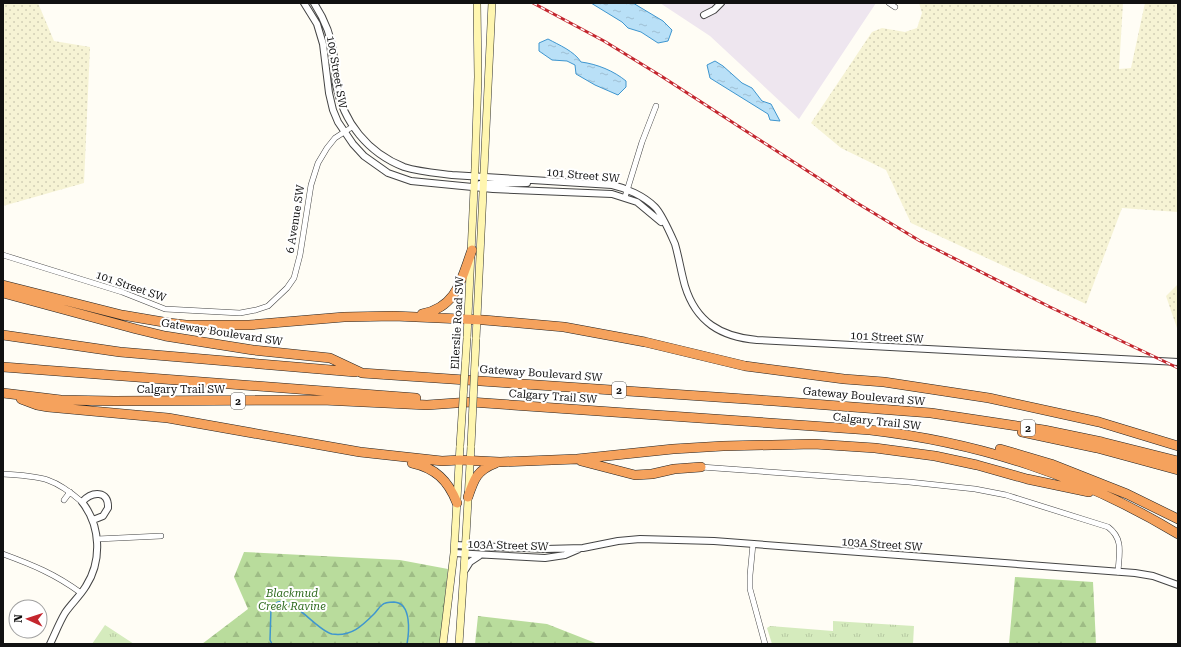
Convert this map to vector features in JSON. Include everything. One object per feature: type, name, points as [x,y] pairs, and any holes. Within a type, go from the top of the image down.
[{"type":"highway","points":[[394,316],[431,312],[446,304],[452,298],[460,283],[472,250]]},
{"type":"highway","points":[[3,286],[94,309],[169,324],[204,326],[249,325],[344,317],[394,316],[564,327],[645,342],[745,366],[844,379],[914,386],[989,398],[1099,422],[1178,446]]},
{"type":"highway","name":"Gateway Boulevard SW","points":[[3,293],[158,334],[253,350],[330,358],[362,372],[912,411],[970,418],[1079,437],[1125,447],[1178,462]]},
{"type":"highway","points":[[3,334],[120,352],[285,367],[362,372]]},
{"type":"highway","points":[[3,367],[306,391],[470,402]]},
{"type":"highway","points":[[5,394],[37,405],[48,407],[168,418],[375,454],[442,462],[460,460],[500,462],[568,459],[698,447],[814,444],[875,448],[936,456],[977,465],[1027,479],[1108,496]]},
{"type":"highway","name":"Calgary Trail SW","points":[[5,394],[61,400],[114,401],[322,400],[427,404],[470,402],[870,430],[945,441],[1015,460],[1069,479],[1108,496],[1137,510],[1178,534]]},
{"type":"highway","points":[[970,418],[990,426],[1096,448],[1178,470]]},
{"type":"highway","points":[[902,434],[947,438],[996,448],[1051,464],[1127,494],[1178,519]]},
{"type":"highway","points":[[375,454],[427,467],[443,478],[453,492],[457,503]]},
{"type":"highway","points":[[568,459],[596,464],[623,473],[635,475],[652,474],[674,469],[701,466]]},
{"type":"highway","points":[[468,497],[473,481],[479,472],[485,467],[500,462]]},
{"type":"main road","name":"Ellerslie Road SW","points":[[459,644],[466,546],[476,339],[473,320],[472,250],[478,77],[477,3]]},
{"type":"main road","name":"Ellerslie Road SW","points":[[443,644],[455,545],[467,338],[473,320],[484,183],[492,3]]},
{"type":"street","name":"100 Street SW","points":[[304,3],[313,17],[320,33],[325,53],[327,84],[336,116],[344,132],[364,156],[388,173],[411,181],[474,187]]},
{"type":"street","name":"100 Street SW","points":[[314,3],[323,17],[330,34],[338,95],[352,127],[380,155],[405,167],[427,172],[475,176],[484,183]]},
{"type":"street","points":[[704,15],[714,10],[721,3]]},
{"type":"street","points":[[889,3],[895,7]]},
{"type":"street","points":[[625,197],[642,142],[656,106]]},
{"type":"street","name":"6 Avenue SW","points":[[256,310],[268,306],[278,298],[294,278],[300,255],[308,198],[314,172],[327,148],[338,136],[352,127]]},
{"type":"street","name":"101 Street SW","points":[[484,183],[516,184],[544,181],[612,185],[643,198],[655,207],[666,225],[675,245],[685,286],[694,308],[711,326],[734,337],[757,340],[1178,362]]},
{"type":"street","name":"101 Street SW","points":[[484,183],[530,191],[607,193],[625,197],[643,206],[666,225]]},
{"type":"street","points":[[474,187],[484,183]]},
{"type":"street","name":"101 Street SW","points":[[3,255],[122,292],[165,309],[240,313],[256,310]]},
{"type":"street","points":[[701,466],[910,482],[974,489],[1006,495],[1108,527],[1118,536],[1118,572]]},
{"type":"street","points":[[3,474],[44,478],[56,482],[82,502],[93,520],[97,539],[97,556],[94,570],[81,593],[64,615],[50,644]]},
{"type":"street","points":[[64,500],[70,492]]},
{"type":"street","points":[[82,502],[91,494],[96,493],[107,499],[108,508],[106,512],[103,516],[93,520]]},
{"type":"street","points":[[97,539],[161,536]]},
{"type":"street","name":"103A Street SW","points":[[455,545],[538,549],[583,548],[629,540],[655,539],[714,541],[1118,572],[1153,576],[1178,584]]},
{"type":"street","points":[[753,544],[750,589],[765,644]]},
{"type":"street","name":"103A Street SW","points":[[454,554],[553,557],[564,555],[583,548]]},
{"type":"street","points":[[3,554],[44,570],[81,593]]},
{"type":"street","points":[[464,572],[473,558],[482,555]]},
{"type":"shaded area","points":[[3,3],[38,3],[54,41],[90,47],[84,183],[3,206]]},
{"type":"shaded area","points":[[660,3],[876,3],[799,119],[710,36]]},
{"type":"shaded area","points":[[919,3],[1123,3],[1119,69],[1131,68],[1145,3],[1178,3],[1178,212],[1122,208],[1086,304],[911,223],[886,170],[841,148],[811,123],[872,32],[882,28],[905,32],[917,28],[922,13]]},
{"type":"shaded area","points":[[1178,284],[1178,331],[1166,296]]},
{"type":"green space","name":"Blackmud Creek Ravine","points":[[244,552],[400,560],[448,569],[440,644],[202,644],[248,609],[234,577]]},
{"type":"green space","points":[[1015,577],[1093,582],[1096,644],[1009,644]]},
{"type":"green space","points":[[478,616],[547,624],[598,644],[475,644]]},
{"type":"green space","points":[[833,621],[914,626],[913,644],[772,644],[767,628],[770,626],[833,631]]},
{"type":"green space","points":[[105,625],[134,644],[92,644]]},
{"type":"water","points":[[591,3],[633,3],[663,21],[672,30],[668,41],[658,43],[641,32],[628,28],[622,22]]},
{"type":"water","points":[[548,39],[570,51],[581,62],[599,66],[616,74],[626,81],[626,87],[618,95],[595,85],[576,74],[575,65],[567,61],[552,60],[539,51],[539,43]]},
{"type":"water","points":[[715,61],[742,83],[752,88],[762,101],[771,104],[780,121],[770,120],[768,114],[710,78],[707,65]]},
{"type":"waterway","points":[[272,644],[270,640],[271,608],[277,602],[291,604],[319,627],[332,634],[345,634],[356,630],[385,603],[394,602],[404,607],[407,613],[409,626],[407,644]]},
{"type":"railway","points":[[533,3],[604,41],[661,76],[857,203],[920,241],[1050,307],[1178,368]]}]
